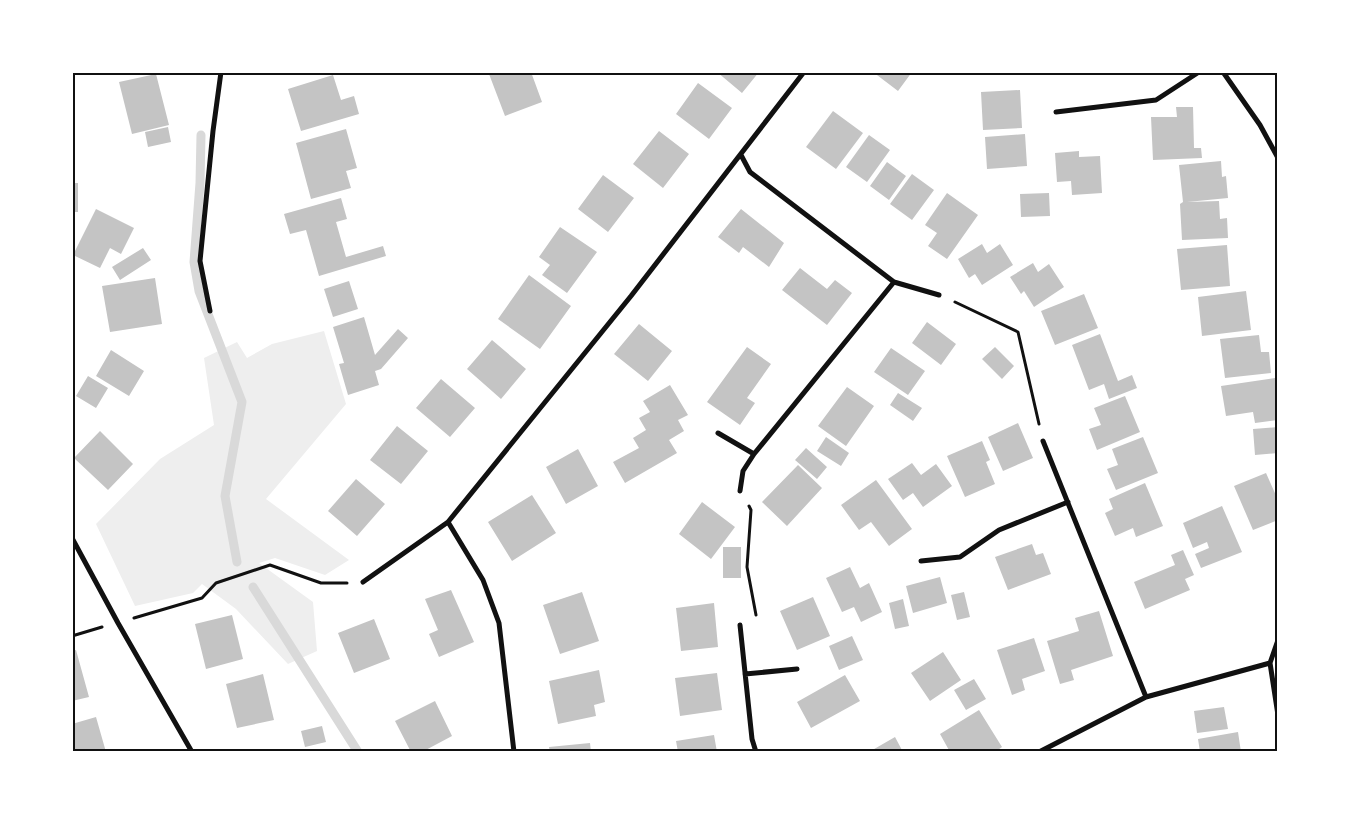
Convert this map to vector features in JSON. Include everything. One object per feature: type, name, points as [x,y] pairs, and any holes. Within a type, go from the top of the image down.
[{"type":"street","points":[[210,311],[200,261],[221,72]]},
{"type":"street","points":[[363,582],[448,522],[631,296],[804,72]]},
{"type":"street","points":[[1056,112],[1156,100],[1199,72]]},
{"type":"street","points":[[1223,72],[1260,125],[1278,158]]},
{"type":"street","points":[[741,155],[750,172],[894,282],[939,295]]},
{"type":"street","points":[[740,491],[743,471],[754,454],[894,282]]},
{"type":"street","points":[[718,433],[754,454]]},
{"type":"street","points":[[1043,441],[1146,697]]},
{"type":"street","points":[[921,561],[960,556],[999,530],[1068,502]]},
{"type":"street","points":[[448,522],[483,580],[498,623],[514,752]]},
{"type":"street","points":[[72,538],[192,752]]},
{"type":"street","points":[[740,625],[752,739],[756,752]]},
{"type":"street","points":[[1278,640],[1270,663],[1278,715]]},
{"type":"street","points":[[1039,752],[1146,697],[1270,663]]},
{"type":"street","points":[[745,674],[798,669]]},
{"type":"path","points":[[939,295],[1018,332],[1043,441]]},
{"type":"path","points":[[740,491],[751,510],[747,568],[756,619],[741,631]]},
{"type":"path","points":[[72,636],[202,598],[216,583],[270,564],[321,583],[363,582]]},
{"type":"shaded area","points":[[324,331],[346,404],[266,499],[349,560],[325,575],[275,558],[259,563],[313,602],[317,651],[288,664],[236,609],[202,584],[193,593],[135,606],[96,524],[160,459],[214,425],[204,358],[237,342],[247,358],[272,344]]},
{"type":"building","points":[[493,72],[531,72],[542,102],[505,116],[489,74]]},
{"type":"building","points":[[717,72],[759,72],[742,93]]},
{"type":"building","points":[[873,72],[912,72],[898,91]]},
{"type":"building","points":[[156,74],[169,125],[132,134],[119,82]]},
{"type":"building","points":[[333,75],[341,100],[354,96],[359,114],[301,131],[288,89]]},
{"type":"building","points":[[698,83],[732,108],[709,139],[676,114]]},
{"type":"building","points":[[1020,90],[1022,128],[983,130],[981,92]]},
{"type":"building","points":[[1176,107],[1193,107],[1194,148],[1201,148],[1202,158],[1153,160],[1151,117],[1177,117]]},
{"type":"building","points":[[833,111],[863,133],[836,169],[806,147]]},
{"type":"building","points":[[168,127],[171,142],[148,147],[145,132]]},
{"type":"building","points":[[346,129],[357,168],[346,171],[351,188],[311,199],[296,143]]},
{"type":"building","points":[[659,131],[689,154],[663,188],[633,164]]},
{"type":"building","points":[[1025,134],[1027,166],[987,169],[985,137]]},
{"type":"building","points":[[869,135],[890,150],[867,182],[846,167]]},
{"type":"building","points":[[1079,151],[1079,157],[1100,156],[1102,193],[1072,195],[1071,181],[1057,182],[1055,153]]},
{"type":"building","points":[[1221,161],[1222,177],[1226,176],[1228,198],[1187,202],[1219,201],[1220,219],[1227,218],[1228,238],[1182,240],[1180,204],[1183,202],[1179,165]]},
{"type":"building","points":[[887,162],[906,176],[889,200],[870,186]]},
{"type":"building","points":[[912,174],[934,190],[912,220],[890,204]]},
{"type":"building","points":[[603,175],[634,198],[608,232],[578,209]]},
{"type":"building","points":[[72,183],[78,183],[78,212],[72,212]]},
{"type":"building","points":[[947,193],[978,215],[947,259],[928,246],[937,233],[925,225]]},
{"type":"building","points":[[1049,193],[1050,216],[1021,217],[1020,194]]},
{"type":"building","points":[[341,198],[347,219],[336,222],[346,257],[383,246],[386,256],[319,276],[306,230],[290,234],[284,214]]},
{"type":"building","points":[[96,209],[134,228],[121,254],[110,248],[100,268],[73,255]]},
{"type":"building","points":[[741,209],[784,243],[769,267],[743,247],[739,253],[718,237]]},
{"type":"building","points":[[560,227],[597,252],[567,293],[542,275],[550,265],[539,257]]},
{"type":"building","points":[[982,244],[987,253],[1000,244],[1013,265],[982,285],[975,274],[969,278],[958,259]]},
{"type":"building","points":[[1227,245],[1230,286],[1181,290],[1177,249]]},
{"type":"building","points":[[143,248],[151,260],[120,280],[112,267]]},
{"type":"building","points":[[1033,263],[1038,272],[1049,264],[1064,287],[1034,307],[1024,291],[1021,294],[1010,277]]},
{"type":"building","points":[[800,268],[827,289],[835,280],[852,293],[827,325],[782,290]]},
{"type":"building","points":[[529,275],[571,306],[540,349],[498,319]]},
{"type":"building","points":[[155,278],[162,324],[110,332],[102,286]]},
{"type":"building","points":[[349,281],[358,309],[333,317],[324,289]]},
{"type":"building","points":[[1246,291],[1251,330],[1202,336],[1198,297]]},
{"type":"building","points":[[1084,294],[1098,328],[1055,345],[1041,311]]},
{"type":"building","points":[[364,317],[375,355],[398,329],[408,338],[381,369],[375,371],[379,385],[348,395],[339,364],[344,363],[333,327]]},
{"type":"building","points":[[927,322],[956,344],[941,365],[912,343]]},
{"type":"building","points":[[639,324],[672,351],[648,381],[614,354]]},
{"type":"building","points":[[1100,334],[1118,381],[1132,375],[1137,388],[1109,399],[1104,384],[1089,390],[1072,345]]},
{"type":"building","points":[[1259,335],[1261,352],[1269,352],[1271,373],[1225,378],[1220,339]]},
{"type":"building","points":[[492,340],[526,369],[501,399],[467,369]]},
{"type":"building","points":[[747,347],[771,364],[747,398],[755,403],[740,425],[707,402]]},
{"type":"building","points":[[995,347],[1014,366],[1002,379],[982,359]]},
{"type":"building","points":[[891,348],[925,371],[908,395],[874,372]]},
{"type":"building","points":[[111,350],[144,371],[129,396],[96,376]]},
{"type":"building","points":[[88,376],[108,388],[96,408],[76,396]]},
{"type":"building","points":[[1275,378],[1278,395],[1278,420],[1255,423],[1253,412],[1226,416],[1221,386]]},
{"type":"building","points":[[441,379],[475,408],[450,437],[416,408]]},
{"type":"building","points":[[670,385],[688,415],[678,420],[684,431],[669,440],[677,453],[625,483],[613,462],[639,448],[633,438],[646,430],[639,418],[650,412],[643,401]]},
{"type":"building","points":[[847,387],[874,406],[846,446],[818,426]]},
{"type":"building","points":[[898,393],[922,408],[913,421],[890,405]]},
{"type":"building","points":[[1125,396],[1140,432],[1097,450],[1089,429],[1101,425],[1094,408]]},
{"type":"building","points":[[1018,423],[1033,458],[1003,471],[988,437]]},
{"type":"building","points":[[397,426],[428,451],[401,484],[370,460]]},
{"type":"building","points":[[1278,427],[1278,453],[1255,455],[1253,429]]},
{"type":"building","points":[[100,431],[133,464],[108,490],[74,458]]},
{"type":"building","points":[[826,437],[849,453],[841,466],[817,451]]},
{"type":"building","points":[[1143,437],[1158,473],[1116,490],[1107,469],[1118,465],[1112,449]]},
{"type":"building","points":[[982,441],[990,460],[986,462],[995,484],[965,497],[947,456]]},
{"type":"building","points":[[806,448],[827,467],[817,479],[795,460]]},
{"type":"building","points":[[578,449],[598,486],[566,504],[546,467]]},
{"type":"building","points":[[912,463],[921,475],[936,464],[952,486],[923,507],[913,493],[903,500],[888,479]]},
{"type":"building","points":[[798,465],[822,488],[787,526],[762,502]]},
{"type":"building","points":[[1266,473],[1278,500],[1278,520],[1253,530],[1234,486]]},
{"type":"building","points":[[356,479],[385,504],[357,536],[328,511]]},
{"type":"building","points":[[876,480],[912,529],[889,546],[871,522],[859,530],[841,505]]},
{"type":"building","points":[[1145,483],[1163,526],[1136,537],[1133,528],[1115,536],[1105,513],[1113,509],[1109,499]]},
{"type":"building","points":[[532,495],[556,533],[512,561],[488,522]]},
{"type":"building","points":[[702,502],[735,527],[711,559],[679,534]]},
{"type":"building","points":[[1222,506],[1242,552],[1201,568],[1195,554],[1209,548],[1207,542],[1193,548],[1183,523]]},
{"type":"building","points":[[1032,544],[1036,555],[1043,553],[1051,574],[1008,590],[995,557]]},
{"type":"building","points":[[723,547],[741,547],[741,578],[723,578]]},
{"type":"building","points":[[1183,550],[1194,575],[1185,579],[1190,590],[1145,609],[1134,582],[1175,565],[1171,555]]},
{"type":"building","points":[[850,567],[860,588],[869,583],[882,612],[861,622],[854,607],[842,612],[826,578]]},
{"type":"building","points":[[940,577],[947,603],[913,613],[906,586]]},
{"type":"building","points":[[451,590],[474,642],[439,657],[429,634],[438,630],[425,599]]},
{"type":"building","points":[[582,592],[599,641],[560,654],[543,605]]},
{"type":"building","points":[[964,592],[970,617],[957,620],[951,595]]},
{"type":"building","points":[[813,597],[830,636],[797,650],[780,611]]},
{"type":"building","points":[[903,599],[909,626],[895,629],[889,603]]},
{"type":"building","points":[[714,603],[718,647],[681,651],[676,608]]},
{"type":"building","points":[[1099,611],[1113,656],[1071,670],[1074,680],[1060,684],[1047,641],[1079,631],[1075,618]]},
{"type":"building","points":[[232,615],[243,659],[206,669],[195,624]]},
{"type":"building","points":[[374,619],[390,659],[354,673],[338,633]]},
{"type":"building","points":[[852,636],[863,660],[839,670],[829,646]]},
{"type":"building","points":[[1034,638],[1045,671],[1022,679],[1025,690],[1012,695],[997,650]]},
{"type":"building","points":[[76,650],[89,697],[72,701],[72,651]]},
{"type":"building","points":[[943,652],[961,680],[930,701],[911,673]]},
{"type":"building","points":[[599,670],[605,702],[594,705],[596,716],[558,724],[549,681]]},
{"type":"building","points":[[717,673],[722,710],[680,716],[675,678]]},
{"type":"building","points":[[263,674],[274,720],[237,728],[226,684]]},
{"type":"building","points":[[845,675],[860,701],[811,728],[797,702]]},
{"type":"building","points":[[974,679],[986,699],[966,710],[954,690]]},
{"type":"building","points":[[435,701],[452,736],[422,752],[411,752],[395,721]]},
{"type":"building","points":[[1224,707],[1228,729],[1197,733],[1194,711]]},
{"type":"building","points":[[979,710],[1002,747],[995,752],[950,752],[940,734]]},
{"type":"building","points":[[96,717],[106,752],[72,752],[72,724]]},
{"type":"building","points":[[322,726],[326,742],[305,747],[301,731]]},
{"type":"building","points":[[1238,732],[1241,752],[1200,752],[1198,739]]},
{"type":"building","points":[[714,735],[717,752],[678,752],[676,741]]},
{"type":"building","points":[[895,737],[903,752],[869,752]]},
{"type":"building","points":[[590,743],[591,752],[550,752],[549,747]]},
{"type":"waterway","points":[[201,135],[200,183],[194,262],[199,291],[242,402],[225,496],[237,562]]},
{"type":"waterway","points":[[253,587],[358,752]]}]
